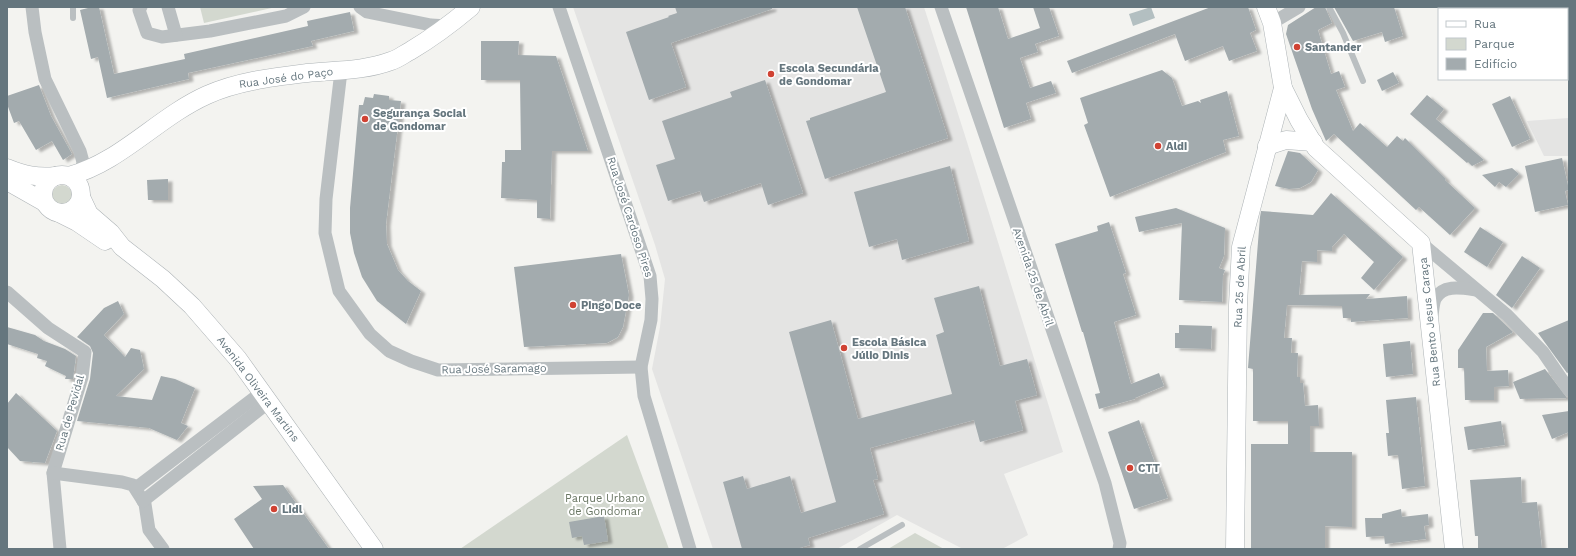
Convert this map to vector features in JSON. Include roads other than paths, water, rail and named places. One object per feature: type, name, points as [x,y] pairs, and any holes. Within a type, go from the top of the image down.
[{"type":"main road","name":"Rua José do Paço","points":[[68,175],[103,161],[125,148],[182,107],[213,92],[230,86],[253,81],[307,73],[359,69],[392,61],[447,26],[472,7]]},
{"type":"main road","name":"Rua 25 de Abril","points":[[1236,549],[1238,305],[1241,247],[1283,88],[1269,15]]},
{"type":"main road","name":"Rua Bento Jesus Caraça","points":[[1283,88],[1316,148],[1421,243],[1431,321],[1454,549]]},
{"type":"main road","points":[[1267,146],[1286,140],[1312,142]]},
{"type":"main road","name":"Rua José do Paço","points":[[81,193],[92,172],[103,161]]},
{"type":"main road","points":[[7,168],[39,178],[68,175],[74,180],[81,193],[79,202],[71,211],[59,213],[48,208],[44,202],[7,180]]},
{"type":"main road","points":[[44,202],[43,190],[50,179],[68,175]]},
{"type":"main road","name":"Avenida Oliveira Martins","points":[[81,193],[89,214],[110,233],[122,247],[163,279],[192,306],[238,359],[374,549]]},
{"type":"main road","name":"Avenida Oliveira Martins","points":[[59,213],[77,222],[106,242],[122,247]]},
{"type":"street","points":[[32,7],[35,32],[45,79],[80,151],[83,162],[68,175]]},
{"type":"street","points":[[141,7],[139,10],[147,33],[162,37],[210,31],[286,16],[304,7]]},
{"type":"street","points":[[168,7],[176,35]]},
{"type":"street","points":[[360,7],[367,12],[431,25],[447,26]]},
{"type":"street","name":"Rua José Cardoso Pires","points":[[559,7],[650,276],[652,300],[651,320],[641,367],[644,396],[690,548]]},
{"type":"street","name":"Avenida 25 de Abril","points":[[940,7],[1105,483],[1120,543],[1119,549]]},
{"type":"street","points":[[1269,15],[1299,7]]},
{"type":"street","name":"Rua José Saramago","points":[[341,71],[326,198],[325,233],[339,291],[370,334],[389,351],[411,361],[438,370],[641,367]]},
{"type":"street","points":[[1421,243],[1507,315],[1543,352],[1569,390]]},
{"type":"street","points":[[1431,321],[1435,299],[1446,290],[1458,287],[1477,291]]},
{"type":"street","name":"Rua de Pevidal","points":[[7,292],[48,328],[85,352],[82,377],[53,472],[60,549]]},
{"type":"street","points":[[136,488],[265,397]]},
{"type":"street","points":[[144,501],[265,397]]},
{"type":"street","points":[[53,472],[133,485],[144,501],[149,530],[163,549]]},
{"type":"lane","points":[[73,7],[73,18]]},
{"type":"lane","points":[[1329,7],[1363,81]]},
{"type":"lane","points":[[860,549],[902,525]]},
{"type":"place","name":"Santander","points":[[1297,47]]},
{"type":"place","name":"Escola Secundária de Gondomar","points":[[771,74]]},
{"type":"place","name":"Segurança Social de Gondomar","points":[[365,119]]},
{"type":"place","name":"Aldi","points":[[1158,146]]},
{"type":"place","name":"Pingo Doce","points":[[573,305]]},
{"type":"place","name":"Escola Básica Júlio Dinis","points":[[844,348]]},
{"type":"place","name":"CTT","points":[[1130,468]]},
{"type":"place","name":"Lidl","points":[[274,509]]},
{"type":"park label","name":"Parque Urbano de Gondomar","points":[[605,504]]}]
